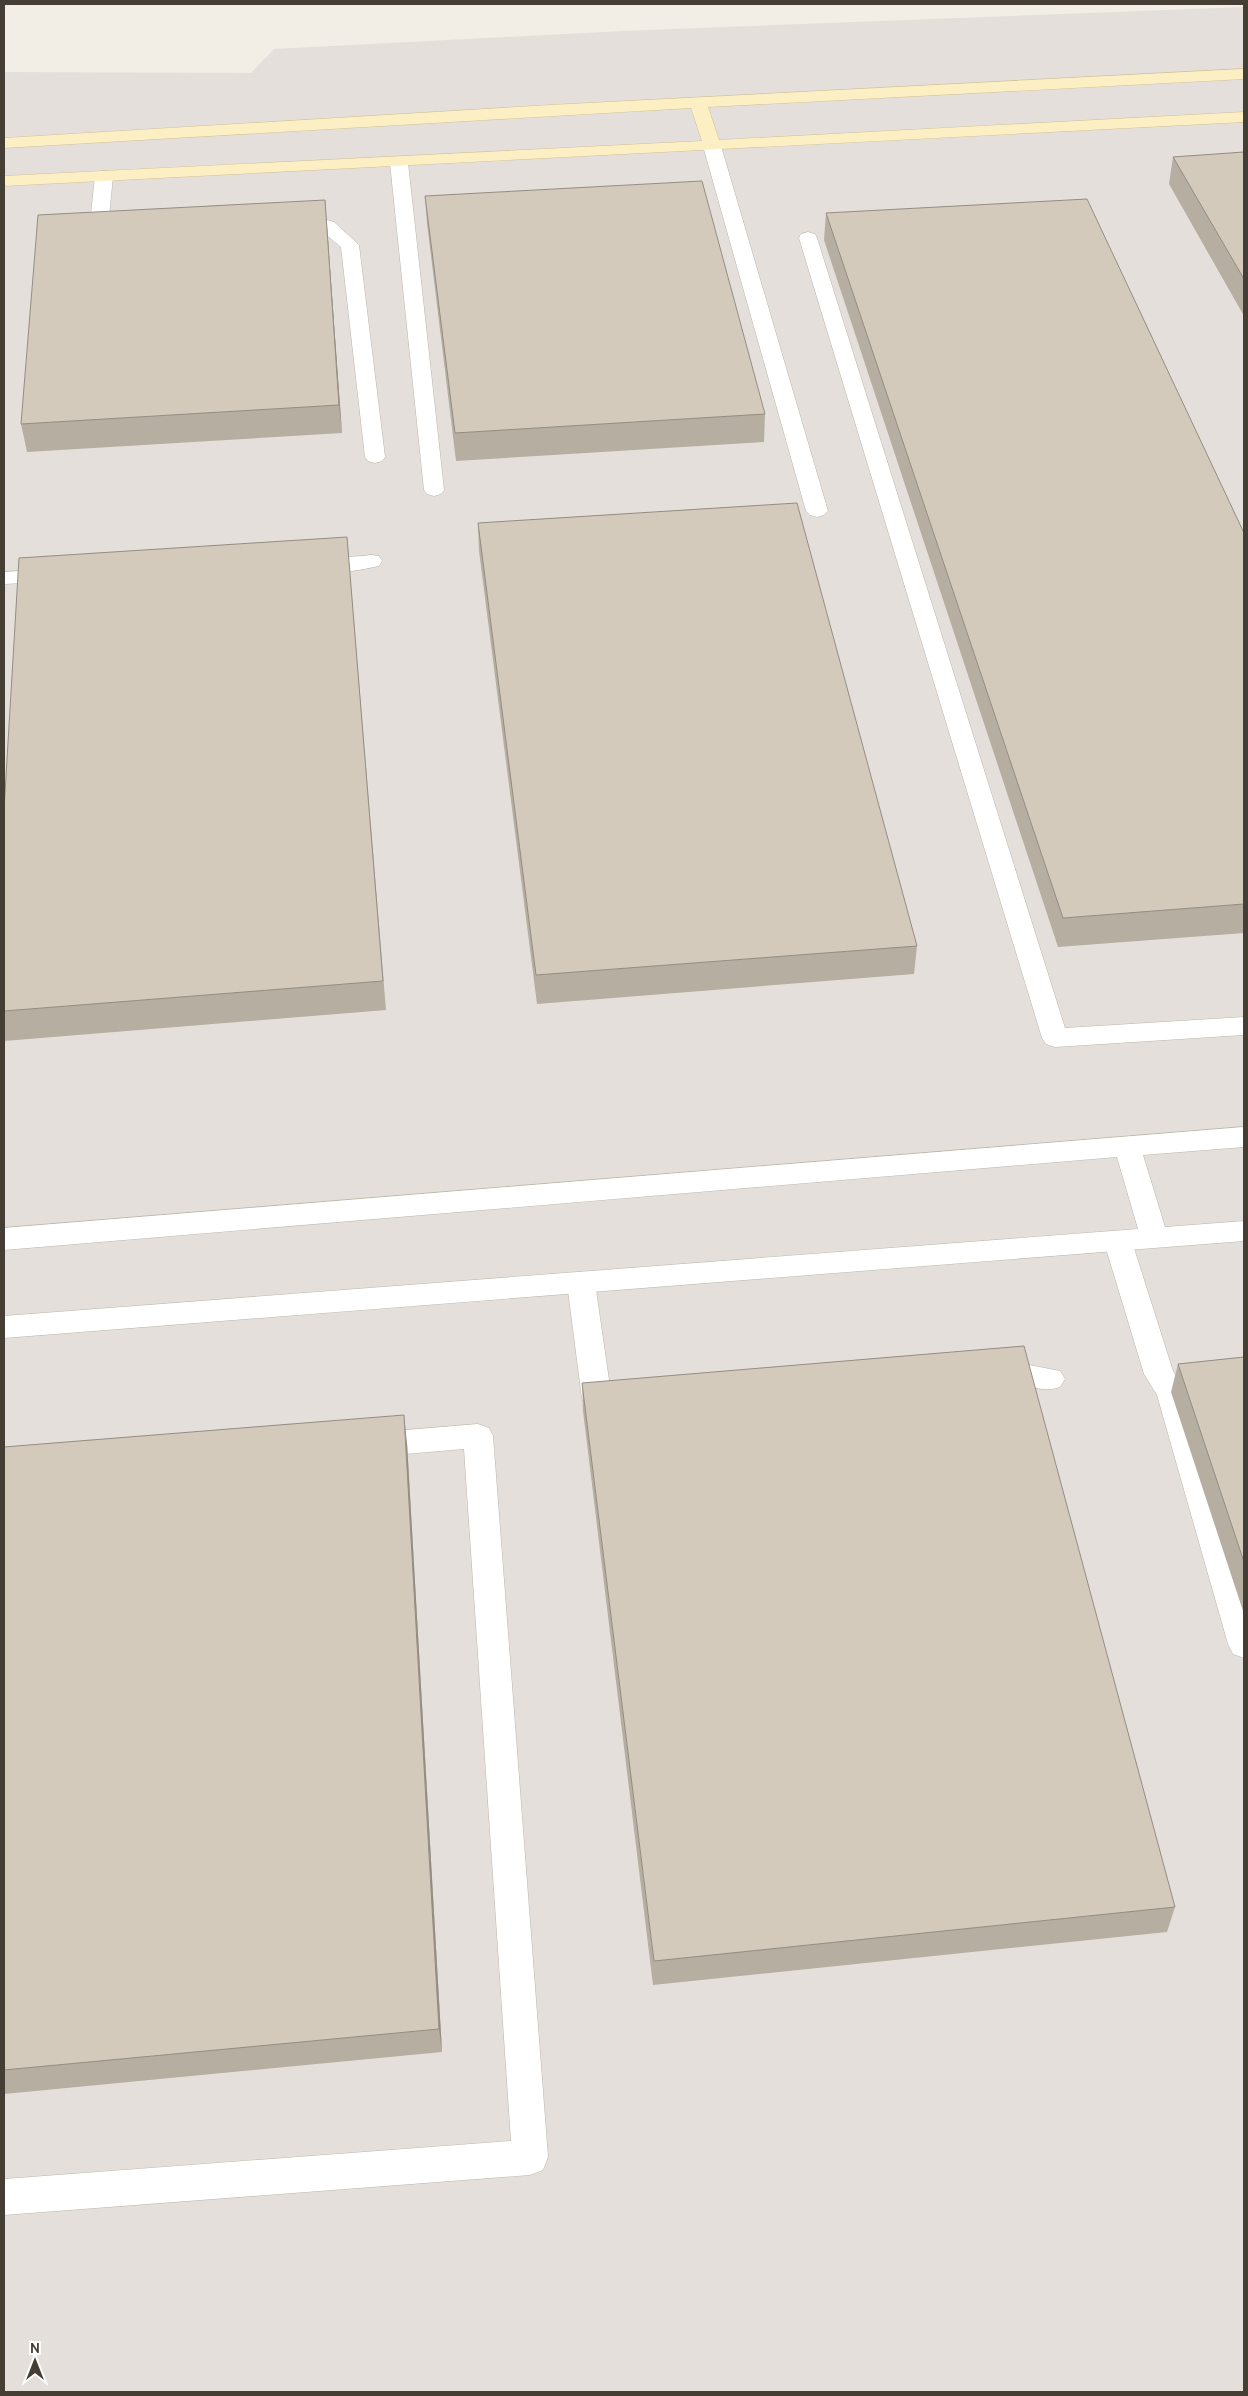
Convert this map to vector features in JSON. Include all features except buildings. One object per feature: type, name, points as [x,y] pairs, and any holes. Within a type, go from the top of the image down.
[{"type":"street","points":[[4,143],[698,102],[1244,74]]},
{"type":"street","points":[[832,95],[850,139]]},
{"type":"street","points":[[698,102],[817,511]]},
{"type":"street","points":[[4,181],[850,139],[1244,117]]},
{"type":"street","points":[[400,162],[434,490]]},
{"type":"street","points":[[104,176],[98,233],[138,232]]},
{"type":"street","points":[[268,228],[328,226],[350,245],[375,457]]},
{"type":"street","points":[[808,238],[1054,1038],[1244,1026]]},
{"type":"street","points":[[290,567],[349,565],[372,561]]},
{"type":"street","points":[[4,578],[73,575]]},
{"type":"street","points":[[4,1239],[1127,1146],[1244,1138]]},
{"type":"street","points":[[1127,1146],[1155,1238]]},
{"type":"street","points":[[4,1327],[1244,1231]]},
{"type":"street","points":[[1118,1242],[1173,1373],[1171,1392],[1244,1644]]},
{"type":"street","points":[[581,1283],[597,1399],[646,1396]]},
{"type":"street","points":[[970,1377],[1019,1374],[1050,1379]]},
{"type":"street","points":[[4,2197],[530,2156],[478,1436],[348,1446]]},
{"type":"shaded area","points":[[1244,7],[1244,2392],[4,2392],[4,72],[251,73],[274,49],[622,31]]}]
